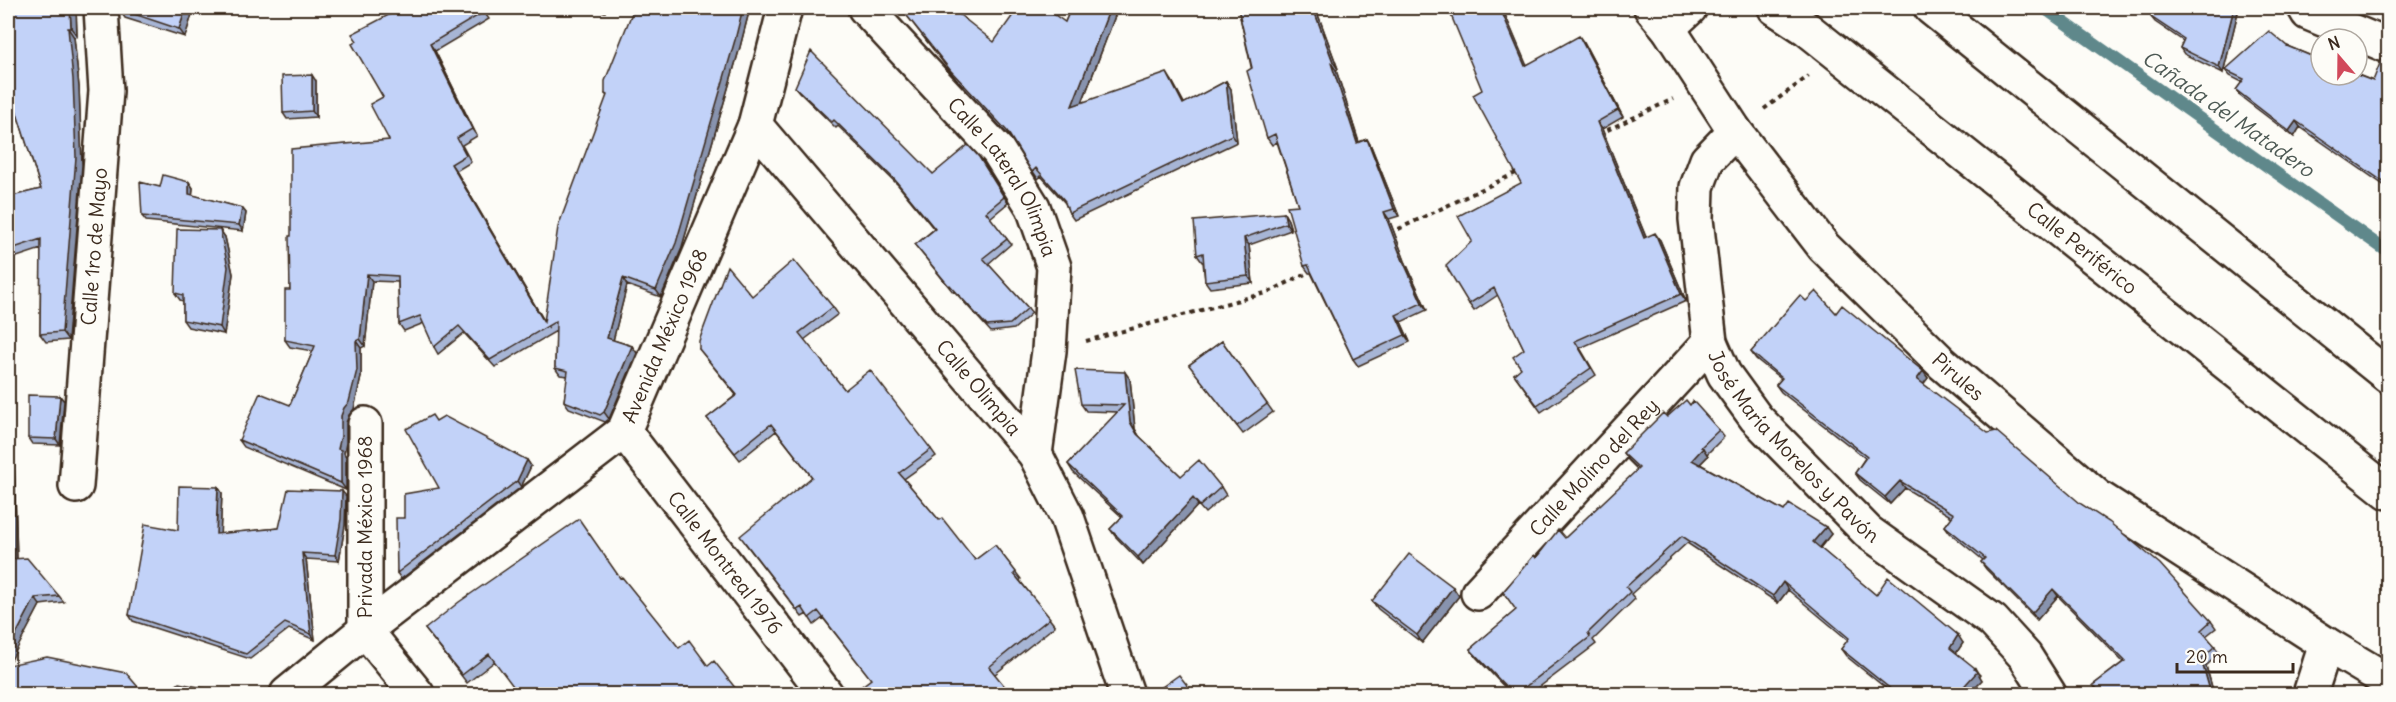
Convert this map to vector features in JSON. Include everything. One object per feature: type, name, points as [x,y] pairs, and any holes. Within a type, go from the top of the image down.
[{"type":"main road","name":"Calle 1ro de Mayo","points":[[76,486],[106,91],[101,8]]},
{"type":"main road","name":"Avenida México 1968","points":[[287,694],[365,630],[624,430],[755,125],[786,8]]},
{"type":"main road","name":"Calle Lateral Olimpia","points":[[865,8],[998,152],[1033,207],[1054,267],[1048,351],[1035,454]]},
{"type":"main road","name":"Calle Periférico","points":[[1775,8],[1807,29],[2388,492]]},
{"type":"main road","points":[[1931,8],[2388,375]]},
{"type":"main road","points":[[2305,8],[2308,13],[2388,46]]},
{"type":"main road","name":"Pirules","points":[[1670,14],[1704,85],[1735,131],[1824,247],[1943,364],[2098,497],[2326,644],[2388,681]]},
{"type":"main road","name":"Calle Olimpia","points":[[755,125],[1035,454],[1067,517],[1127,694]]},
{"type":"main road","name":"José María Morelos y Pavón","points":[[1735,131],[1707,160],[1697,187],[1696,219],[1710,342],[1724,374],[1756,418],[1868,532],[1993,621],[2025,656],[2049,694]]},
{"type":"main road","name":"Calle Molino del Rey","points":[[1478,593],[1710,342]]},
{"type":"main road","name":"Privada México 1968","points":[[365,424],[365,630]]},
{"type":"main road","name":"Calle Montreal 1976","points":[[624,430],[826,694]]},
{"type":"main road","points":[[365,630],[417,694]]},
{"type":"main road","points":[[2310,694],[2326,644]]},
{"type":"path","points":[[1735,131],[1816,71]]},
{"type":"path","points":[[1596,135],[1704,85]]},
{"type":"path","points":[[1383,236],[1521,171]]},
{"type":"path","points":[[1048,351],[1269,292],[1321,266]]},
{"type":"building","points":[[8,8],[70,8],[71,28],[68,28],[73,79],[76,157],[62,332],[40,334],[41,239],[8,250],[8,197],[41,189],[8,85]]},
{"type":"building","points":[[120,8],[186,8],[179,29]]},
{"type":"building","points":[[402,8],[479,8],[484,12],[430,44],[472,129],[457,138],[466,155],[451,164],[544,322],[558,227],[607,95],[605,94],[605,81],[634,8],[655,11],[656,8],[743,8],[676,243],[656,290],[623,278],[607,338],[632,346],[604,412],[600,415],[564,401],[568,371],[555,368],[556,321],[490,360],[459,326],[434,347],[420,316],[399,324],[398,276],[367,274],[360,339],[356,341],[357,370],[349,402],[341,416],[341,436],[338,449],[341,450],[341,483],[239,440],[260,393],[290,405],[315,346],[285,340],[285,290],[290,290],[291,149],[389,140],[370,104],[383,97],[352,44],[357,41],[352,34]]},
{"type":"building","points":[[903,8],[951,8],[994,42],[1018,8],[1045,8],[1065,22],[1071,8],[1110,8],[1072,106],[1167,73],[1183,104],[1226,81],[1232,135],[1069,213],[1064,200],[1036,168],[1032,172],[1007,131],[951,71]]},
{"type":"building","points":[[1238,8],[1313,8],[1333,62],[1331,63],[1357,143],[1367,139],[1394,209],[1384,212],[1422,303],[1396,315],[1405,335],[1353,359],[1308,265],[1304,266],[1287,206],[1298,205],[1275,134],[1267,138],[1247,71],[1252,68]]},
{"type":"building","points":[[1448,8],[1500,8],[1525,66],[1579,36],[1618,110],[1597,122],[1644,238],[1655,233],[1681,294],[1575,341],[1591,368],[1537,405],[1514,374],[1521,368],[1513,357],[1524,349],[1494,288],[1469,304],[1446,266],[1472,241],[1458,216],[1521,183],[1473,95],[1482,90]]},
{"type":"building","points":[[2150,8],[2234,8],[2219,67],[2180,48],[2184,39],[2151,17],[2155,11]]},
{"type":"building","points":[[2269,31],[2287,46],[2309,55],[2309,87],[2369,87],[2369,80],[2373,81],[2382,58],[2388,56],[2388,185],[2296,121],[2289,131],[2236,90],[2244,79],[2225,70]]},
{"type":"building","points":[[811,51],[933,174],[968,145],[979,157],[1004,197],[986,212],[1007,239],[983,258],[1028,308],[1010,324],[987,326],[949,286],[915,245],[935,229],[895,180],[834,120],[832,122],[795,87]]},
{"type":"building","points":[[312,75],[312,111],[283,113],[282,76]]},
{"type":"building","points":[[163,175],[189,182],[189,194],[242,208],[239,225],[142,216],[140,182],[160,187]]},
{"type":"building","points":[[1284,213],[1286,223],[1244,238],[1248,276],[1205,281],[1203,253],[1197,255],[1194,221]]},
{"type":"building","points":[[177,229],[220,230],[228,267],[220,327],[183,320],[183,295],[175,293]]},
{"type":"building","points":[[794,260],[833,307],[799,333],[845,390],[870,370],[931,449],[899,473],[939,520],[942,518],[975,560],[995,545],[1016,572],[1014,574],[1050,618],[989,667],[1011,694],[862,694],[858,689],[871,679],[818,611],[809,618],[802,607],[797,610],[740,536],[812,477],[771,424],[735,453],[707,418],[737,395],[699,349],[699,341],[727,266],[752,296]]},
{"type":"building","points":[[1816,291],[1836,313],[1842,305],[1923,371],[1917,379],[1988,433],[1996,431],[2081,504],[2109,522],[2160,564],[2211,621],[2201,630],[2215,646],[2201,659],[2211,694],[2103,694],[2093,685],[2125,661],[2053,589],[2032,613],[1981,562],[1985,558],[1945,526],[1954,514],[1900,481],[1885,497],[1855,473],[1867,456],[1776,385],[1782,378],[1751,352],[1800,295],[1806,301]]},
{"type":"building","points":[[1222,341],[1267,404],[1237,426],[1189,365]]},
{"type":"building","points":[[1075,370],[1125,372],[1130,422],[1137,434],[1181,476],[1199,460],[1221,487],[1200,506],[1193,498],[1138,557],[1110,529],[1123,516],[1068,464],[1124,405],[1081,404]]},
{"type":"building","points":[[28,395],[60,396],[56,439],[28,438]]},
{"type":"building","points":[[1686,400],[1690,405],[1693,401],[1719,430],[1701,447],[1703,448],[1692,460],[1784,511],[1789,504],[1826,527],[1813,542],[1876,595],[1888,577],[1958,635],[1950,648],[1977,672],[1957,694],[1897,694],[1841,649],[1849,638],[1783,582],[1773,596],[1682,536],[1626,587],[1630,592],[1588,633],[1590,637],[1516,694],[1513,694],[1470,649],[1516,610],[1503,592],[1534,555],[1536,558],[1558,530],[1565,538],[1639,468],[1623,453],[1663,413],[1667,417]]},
{"type":"building","points":[[432,415],[436,421],[444,416],[527,460],[517,481],[397,573],[396,518],[404,518],[404,494],[439,488],[406,429]]},
{"type":"building","points":[[8,454],[10,455],[12,559],[27,558],[59,596],[35,598],[8,650]]},
{"type":"building","points":[[179,486],[218,487],[216,534],[279,528],[288,489],[342,491],[341,519],[335,555],[302,553],[311,634],[285,623],[246,654],[129,615],[145,524],[178,530]]},
{"type":"building","points":[[579,519],[620,578],[622,577],[679,648],[689,640],[708,666],[714,661],[740,694],[519,694],[489,654],[462,675],[425,629],[459,602]]},
{"type":"building","points":[[1409,554],[1453,587],[1417,635],[1372,601]]},
{"type":"building","points":[[47,657],[126,673],[144,694],[8,694],[8,665]]},
{"type":"building","points":[[1179,675],[1194,694],[1152,694]]},
{"type":"building","points":[[179,683],[223,692],[220,694],[166,694]]},
{"type":"waterway","name":"Cañada del Matadero","points":[[2044,8],[2388,252]]}]
